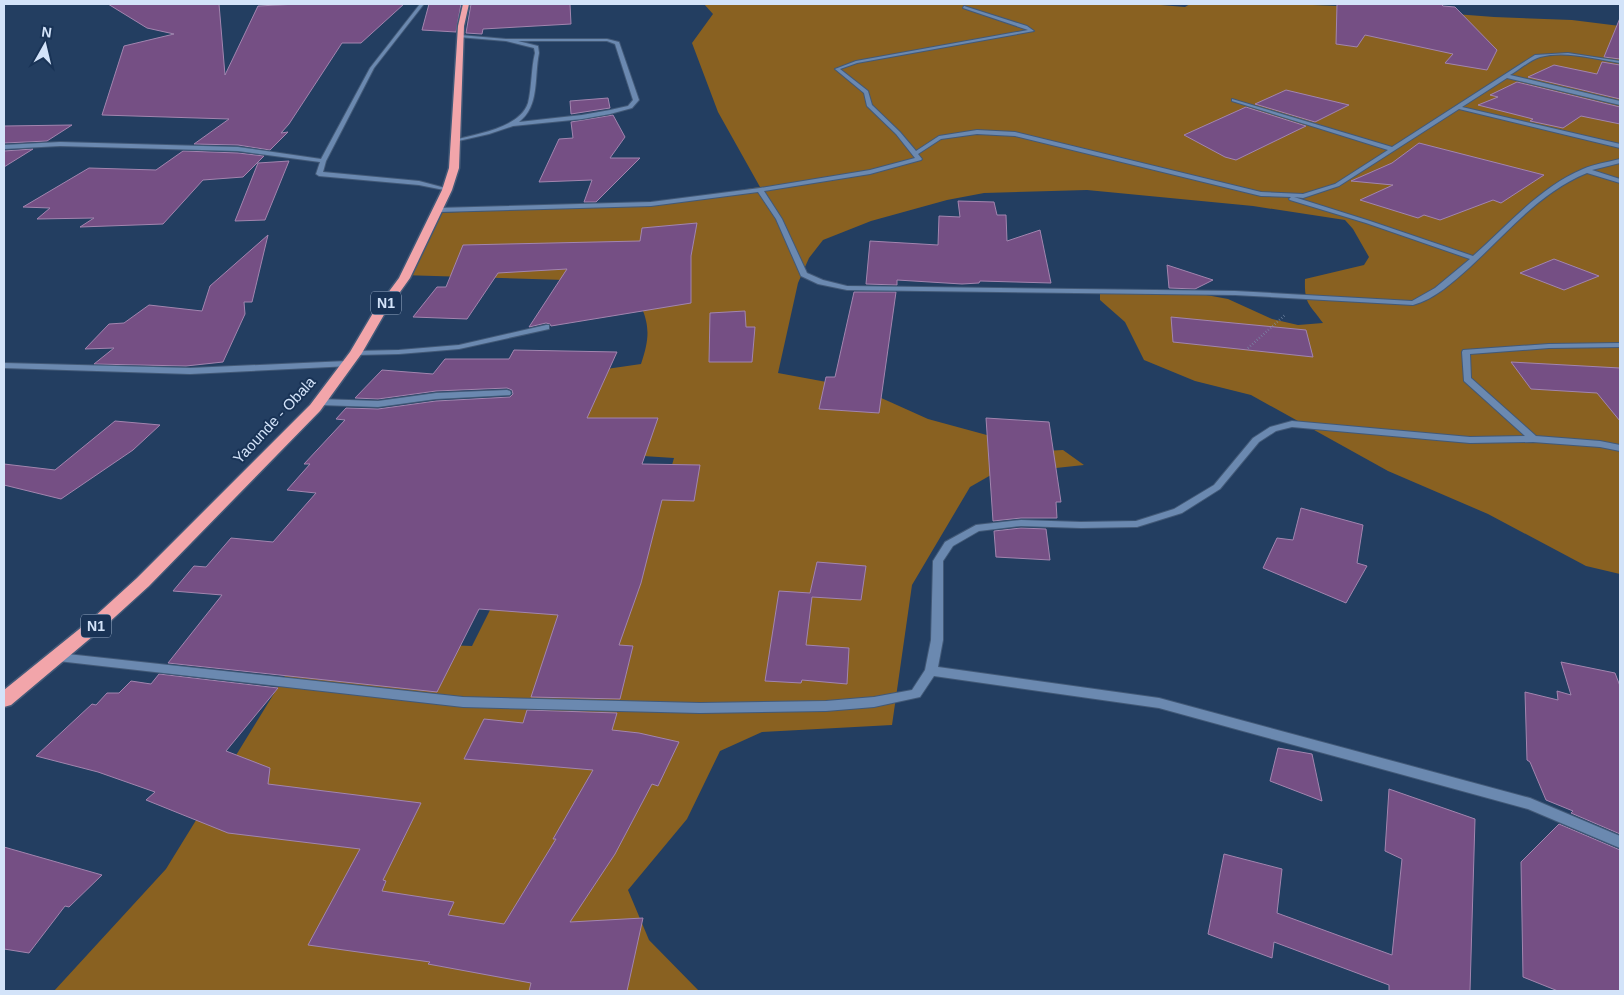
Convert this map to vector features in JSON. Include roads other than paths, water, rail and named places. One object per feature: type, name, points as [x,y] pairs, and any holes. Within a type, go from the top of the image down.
[{"type":"highway","name":"Yaounde - Obala","points":[[4,700],[100,622],[143,582],[320,402],[356,353],[379,313],[404,278],[438,210],[454,168],[460,36],[466,4]]},
{"type":"street","points":[[422,4],[372,68],[323,161],[319,174],[419,183],[447,190]]},
{"type":"street","points":[[438,210],[651,204],[760,190],[870,172],[919,159],[898,133],[869,105],[866,92],[837,69],[856,62],[1032,31],[964,7]]},
{"type":"street","points":[[456,141],[513,124],[582,117],[610,112],[630,106],[636,100],[617,43],[607,40],[506,40],[460,36]]},
{"type":"street","points":[[506,40],[536,47],[537,54],[530,104],[524,116],[513,124]]},
{"type":"street","points":[[915,154],[939,138],[978,132],[1015,134],[1252,192],[1303,196],[1336,185],[1537,56],[1554,53],[1589,56],[1620,62]]},
{"type":"street","points":[[1506,76],[1620,102]]},
{"type":"street","points":[[1234,100],[1392,149]]},
{"type":"street","points":[[1457,107],[1620,146]]},
{"type":"street","points":[[4,147],[60,144],[238,149],[323,161]]},
{"type":"street","points":[[760,190],[778,219],[804,274],[821,282],[847,288],[1288,295],[1413,303],[1426,299],[1474,259],[1549,190],[1575,174],[1606,163],[1620,161]]},
{"type":"street","points":[[1585,170],[1620,181]]},
{"type":"street","points":[[1279,195],[1368,222],[1474,259]]},
{"type":"street","points":[[356,353],[399,352],[459,347],[546,327]]},
{"type":"street","points":[[1533,439],[1467,379],[1466,352],[1549,346],[1620,345]]},
{"type":"street","points":[[4,366],[190,371],[347,364]]},
{"type":"street","points":[[320,402],[378,404],[436,396],[506,393]]},
{"type":"street","points":[[58,657],[463,702],[613,708],[700,708],[826,706],[874,702],[916,694],[930,671],[937,640],[938,561],[948,544],[976,528],[1021,523],[1137,524],[1178,510],[1218,488],[1256,440],[1273,430],[1292,424],[1470,440],[1533,439],[1600,444],[1620,448]]},
{"type":"street","points":[[930,671],[1159,703],[1530,804],[1620,842]]}]
